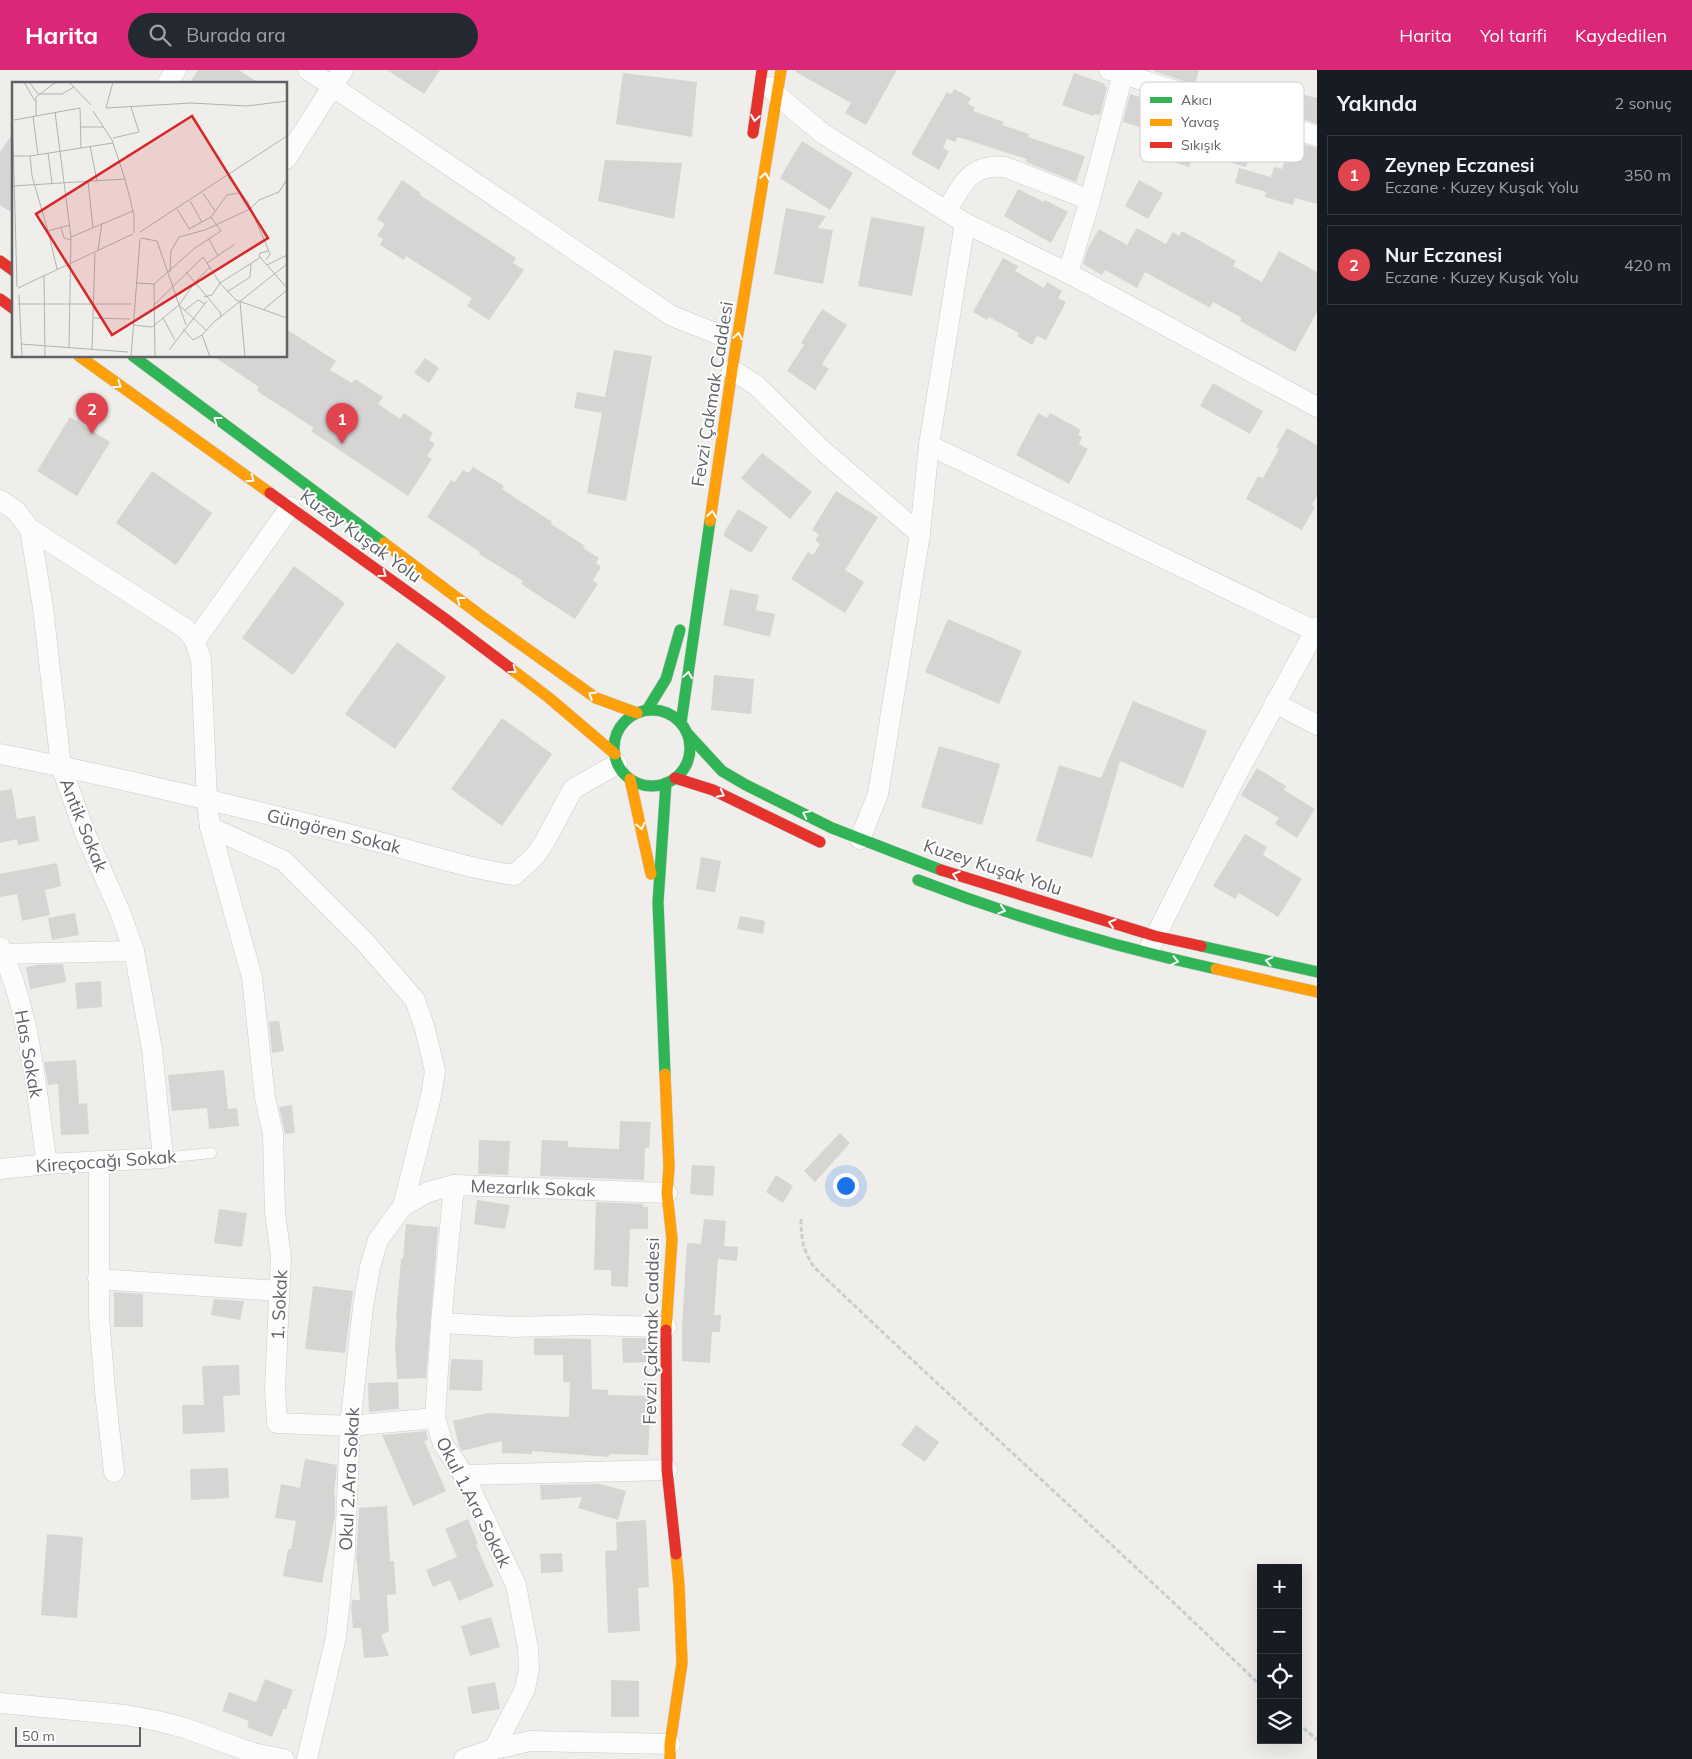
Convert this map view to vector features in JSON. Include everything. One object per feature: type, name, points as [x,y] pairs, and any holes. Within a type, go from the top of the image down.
[{"type":"main road","name":"Fevzi Çakmak Caddesi","points":[[684,728],[732,370],[781,70]]},
{"type":"main road","points":[[750,149],[758,72]]},
{"type":"main road","points":[[0,261],[12,270]]},
{"type":"main road","points":[[0,299],[12,308]]},
{"type":"main road","name":"Kuzey Kuşak Yolu","points":[[82,358],[444,618],[541,691],[620,766]]},
{"type":"main road","name":"Kuzey Kuşak Yolu","points":[[140,358],[156,363],[468,606],[596,698],[642,712]]},
{"type":"main road","points":[[642,712],[668,672],[682,619]]},
{"type":"main road","points":[[660,711],[671,715],[684,728],[690,745],[689,758],[684,769],[671,781],[658,902],[620,766],[616,738],[623,723],[642,712],[660,711]]},
{"type":"main road","name":"Kuzey Kuşak Yolu","points":[[684,728],[722,771],[832,828],[860,839],[942,870],[1155,936],[1317,972]]},
{"type":"main road","points":[[620,766],[647,786],[671,781],[714,790],[768,818],[835,848]]},
{"type":"main road","name":"Kuzey Kuşak Yolu","points":[[909,877],[965,898],[1146,954],[1317,992]]},
{"type":"main road","name":"Fevzi Çakmak Caddesi","points":[[658,902],[669,1167],[668,1193],[672,1239],[666,1327],[667,1470],[679,1585],[682,1663],[670,1752]]},
{"type":"street","points":[[168,82],[176,70]]},
{"type":"street","points":[[308,70],[672,316],[720,334]]},
{"type":"street","points":[[288,156],[343,70]]},
{"type":"street","points":[[758,72],[778,96],[822,133],[965,224],[1068,273],[1317,407]]},
{"type":"street","points":[[1068,273],[1090,200],[1116,72],[1147,82]]},
{"type":"street","points":[[1304,132],[1317,136]]},
{"type":"street","points":[[946,211],[967,180],[979,169],[993,166],[1005,167],[1090,200]]},
{"type":"street","points":[[860,839],[878,794],[920,534],[929,445],[965,224]]},
{"type":"street","points":[[732,370],[756,385],[822,450],[920,534]]},
{"type":"street","points":[[929,445],[1316,630],[1238,772],[1146,954]]},
{"type":"street","points":[[0,500],[16,511],[30,529],[186,629],[195,641],[290,507]]},
{"type":"street","name":"Antik Sokak","points":[[30,529],[43,608],[61,766],[85,833],[113,894],[134,951],[152,1049],[163,1158]]},
{"type":"street","name":"1. Sokak","points":[[195,641],[201,659],[207,801],[210,827],[252,977],[265,1098],[273,1134],[273,1187],[281,1257],[275,1388],[277,1423],[350,1426]]},
{"type":"street","points":[[1276,703],[1317,725]]},
{"type":"street","name":"Güngören Sokak","points":[[0,754],[61,766],[374,840],[486,871],[514,875],[535,856],[573,789],[620,766]]},
{"type":"street","points":[[210,827],[284,861],[363,940],[414,1000],[425,1029],[435,1070],[431,1096],[403,1206]]},
{"type":"street","points":[[1,952],[134,951]]},
{"type":"street","name":"Has Sokak","points":[[1,952],[16,987],[24,1015],[47,1164]]},
{"type":"street","name":"Kireçocağı Sokak","points":[[0,1169],[47,1164],[163,1158]]},
{"type":"street","points":[[99,1161],[98,1279],[100,1345],[114,1472]]},
{"type":"street","name":"Mezarlık Sokak","points":[[403,1206],[428,1192],[454,1185],[668,1193]]},
{"type":"street","name":"Okul 1.Ara Sokak","points":[[454,1185],[441,1323],[435,1418],[443,1444],[464,1475],[516,1585],[528,1648],[529,1669],[525,1689],[494,1749]]},
{"type":"street","name":"Okul 2.Ara Sokak","points":[[307,1759],[336,1637],[345,1551],[350,1426],[362,1307],[370,1267],[378,1240],[403,1206]]},
{"type":"street","points":[[98,1279],[279,1291]]},
{"type":"street","points":[[441,1323],[513,1327],[586,1325],[666,1327]]},
{"type":"street","points":[[350,1426],[435,1418]]},
{"type":"street","points":[[464,1475],[667,1470]]},
{"type":"street","points":[[0,1703],[125,1715],[158,1721],[185,1728],[253,1752],[284,1759]]},
{"type":"street","points":[[464,1759],[494,1749],[530,1741],[670,1752]]},
{"type":"lane","name":"Kireçocağı Sokak","points":[[163,1158],[211,1153]]},
{"type":"path","points":[[801,1219],[801,1234],[805,1252],[814,1267],[1257,1682]]},
{"type":"path","points":[[1302,1726],[1317,1740]]},
{"type":"building","points":[[198,70],[239,70],[257,82],[190,82]]},
{"type":"building","points":[[387,70],[440,70],[424,94]]},
{"type":"building","points":[[796,70],[897,70],[866,125],[845,113],[851,103],[796,72]]},
{"type":"building","points":[[1199,70],[1196,82],[1186,82],[1154,71]]},
{"type":"building","points":[[623,73],[697,82],[692,137],[616,124]]},
{"type":"building","points":[[1074,73],[1105,84],[1104,86],[1107,87],[1100,115],[1094,114],[1093,116],[1062,105]]},
{"type":"building","points":[[954,89],[971,98],[968,104],[975,108],[973,111],[1004,122],[1002,125],[1029,134],[1028,137],[1085,156],[1076,182],[1026,162],[1027,159],[958,137],[955,142],[947,139],[943,148],[949,151],[939,170],[911,154],[947,92],[951,94]]},
{"type":"building","points":[[1130,94],[1140,97],[1140,127],[1123,122]]},
{"type":"building","points":[[1304,95],[1317,98],[1317,124],[1304,120]]},
{"type":"building","points":[[12,135],[12,213],[0,205],[0,152]]},
{"type":"building","points":[[802,141],[853,173],[830,210],[780,178]]},
{"type":"building","points":[[1304,144],[1317,148],[1317,204],[1295,198],[1293,205],[1265,197],[1266,192],[1235,183],[1239,168],[1271,177],[1274,167],[1282,169],[1284,162],[1304,162]]},
{"type":"building","points":[[605,160],[682,163],[674,219],[598,201]]},
{"type":"building","points":[[1173,162],[1191,162],[1189,167]]},
{"type":"building","points":[[1229,162],[1248,162],[1246,167]]},
{"type":"building","points":[[402,180],[421,193],[420,195],[516,258],[513,263],[524,270],[489,320],[467,306],[472,298],[406,256],[404,260],[380,245],[383,239],[377,236],[385,224],[377,219]]},
{"type":"building","points":[[1139,180],[1163,193],[1148,219],[1125,206]]},
{"type":"building","points":[[1018,189],[1068,212],[1051,243],[1004,216]]},
{"type":"building","points":[[786,208],[826,216],[818,228],[833,230],[823,284],[774,274]]},
{"type":"building","points":[[871,217],[925,227],[912,296],[858,286]]},
{"type":"building","points":[[1137,228],[1166,244],[1173,232],[1179,236],[1182,231],[1236,261],[1233,266],[1262,282],[1279,251],[1317,272],[1317,312],[1295,352],[1240,321],[1242,318],[1213,302],[1210,308],[1145,272],[1137,288],[1105,270],[1102,275],[1083,264],[1088,248],[1099,229],[1127,245]]},
{"type":"building","points":[[1003,258],[1018,266],[1015,271],[1044,288],[1047,282],[1062,291],[1058,298],[1066,302],[1046,340],[1037,336],[1032,345],[1017,336],[1019,333],[989,317],[987,320],[973,312]]},
{"type":"building","points":[[822,309],[847,325],[822,364],[829,369],[815,390],[787,371],[804,345],[801,343]]},
{"type":"building","points":[[288,330],[336,361],[330,370],[352,383],[355,379],[383,397],[378,404],[400,419],[404,413],[433,433],[429,440],[435,444],[427,456],[432,459],[408,496],[311,431],[314,428],[257,391],[259,387],[216,358],[288,358]]},
{"type":"building","points":[[614,350],[652,356],[626,501],[587,493],[602,413],[574,408],[577,392],[605,397]]},
{"type":"building","points":[[425,358],[439,368],[429,383],[414,373]]},
{"type":"building","points":[[1213,383],[1263,411],[1250,434],[1200,406]]},
{"type":"building","points":[[1038,413],[1047,418],[1050,413],[1081,430],[1078,435],[1082,437],[1079,444],[1088,449],[1069,484],[1016,455]]},
{"type":"building","points":[[70,417],[110,442],[77,496],[37,471]]},
{"type":"building","points":[[1287,428],[1317,445],[1317,496],[1312,505],[1315,507],[1302,530],[1246,499],[1258,476],[1263,478],[1279,449],[1276,447]]},
{"type":"building","points":[[762,453],[812,492],[790,519],[741,478]]},
{"type":"building","points":[[473,467],[504,486],[502,489],[552,522],[551,524],[585,546],[583,548],[599,558],[596,563],[601,567],[593,580],[598,584],[575,619],[521,584],[523,581],[479,554],[480,552],[427,517],[451,480],[455,482],[463,470],[469,473]]},
{"type":"building","points":[[152,471],[212,513],[176,565],[116,523]]},
{"type":"building","points":[[836,491],[878,517],[845,570],[864,582],[845,613],[791,579],[808,552],[813,555],[820,544],[815,540],[819,534],[812,530]]},
{"type":"building","points":[[738,509],[768,527],[751,553],[724,536]]},
{"type":"building","points":[[294,566],[345,603],[293,675],[242,638]]},
{"type":"building","points":[[730,589],[759,595],[756,610],[775,614],[770,637],[723,625]]},
{"type":"building","points":[[948,619],[1022,651],[999,704],[925,672]]},
{"type":"building","points":[[397,642],[446,677],[395,749],[345,714]]},
{"type":"building","points":[[714,675],[754,679],[751,714],[711,710]]},
{"type":"building","points":[[1133,701],[1207,731],[1183,788],[1120,761],[1092,858],[1036,841],[1059,765],[1101,778]]},
{"type":"building","points":[[502,718],[552,754],[502,826],[451,789]]},
{"type":"building","points":[[939,746],[1000,764],[982,825],[921,807]]},
{"type":"building","points":[[1257,768],[1286,786],[1284,790],[1315,809],[1297,838],[1275,824],[1279,818],[1241,795]]},
{"type":"building","points":[[12,789],[17,819],[35,816],[39,841],[18,845],[17,839],[0,843],[0,791]]},
{"type":"building","points":[[1245,834],[1267,847],[1263,855],[1302,879],[1278,917],[1239,893],[1235,899],[1213,886]]},
{"type":"building","points":[[701,857],[721,861],[715,892],[696,889]]},
{"type":"building","points":[[57,863],[61,886],[45,890],[50,915],[22,921],[17,894],[0,897],[0,874]]},
{"type":"building","points":[[75,913],[79,935],[52,940],[48,918]]},
{"type":"building","points":[[740,916],[765,921],[763,934],[737,929]]},
{"type":"building","points":[[63,964],[66,982],[30,989],[26,967]]},
{"type":"building","points":[[101,981],[102,1007],[77,1009],[75,983]]},
{"type":"building","points":[[279,1021],[284,1051],[272,1053],[269,1022]]},
{"type":"building","points":[[76,1060],[79,1104],[87,1103],[89,1134],[61,1135],[58,1084],[48,1085],[44,1062]]},
{"type":"building","points":[[224,1070],[228,1109],[237,1108],[239,1126],[209,1129],[207,1108],[172,1111],[168,1075]]},
{"type":"building","points":[[292,1105],[295,1133],[285,1134],[279,1107]]},
{"type":"building","points":[[620,1121],[651,1122],[649,1148],[645,1148],[644,1180],[540,1176],[542,1140],[568,1141],[568,1147],[619,1149]]},
{"type":"building","points":[[840,1133],[850,1143],[815,1182],[804,1171]]},
{"type":"building","points":[[479,1140],[510,1141],[508,1175],[478,1174]]},
{"type":"building","points":[[692,1165],[715,1166],[713,1196],[690,1194]]},
{"type":"building","points":[[776,1175],[793,1186],[783,1203],[766,1192]]},
{"type":"building","points":[[477,1200],[510,1205],[505,1229],[474,1224]]},
{"type":"building","points":[[596,1202],[643,1204],[643,1207],[648,1207],[648,1229],[630,1229],[628,1287],[611,1286],[611,1270],[594,1270]]},
{"type":"building","points":[[219,1209],[247,1213],[242,1247],[214,1243]]},
{"type":"building","points":[[704,1219],[726,1221],[724,1246],[738,1247],[737,1261],[718,1259],[714,1315],[721,1315],[720,1332],[712,1332],[710,1363],[682,1361],[687,1243],[701,1244]]},
{"type":"building","points":[[406,1224],[438,1227],[426,1378],[397,1379],[396,1318]]},
{"type":"building","points":[[313,1286],[353,1291],[345,1353],[305,1349]]},
{"type":"building","points":[[114,1292],[143,1294],[143,1327],[114,1327]]},
{"type":"building","points":[[214,1299],[244,1301],[240,1320],[211,1315]]},
{"type":"building","points":[[534,1338],[591,1339],[592,1389],[608,1390],[608,1395],[651,1396],[648,1455],[609,1454],[609,1457],[532,1451],[532,1454],[502,1453],[502,1441],[462,1451],[453,1421],[488,1413],[569,1417],[570,1382],[563,1382],[563,1355],[534,1355]]},
{"type":"building","points":[[622,1338],[648,1338],[648,1362],[623,1363]]},
{"type":"building","points":[[451,1359],[483,1360],[482,1391],[449,1390]]},
{"type":"building","points":[[239,1365],[240,1395],[223,1396],[225,1432],[183,1434],[182,1405],[204,1405],[202,1366]]},
{"type":"building","points":[[398,1382],[399,1409],[369,1412],[368,1383]]},
{"type":"building","points":[[916,1425],[939,1442],[925,1462],[901,1445]]},
{"type":"building","points":[[426,1431],[428,1440],[424,1441],[446,1491],[413,1506],[382,1435]]},
{"type":"building","points":[[305,1459],[337,1465],[334,1495],[335,1516],[322,1583],[283,1576],[288,1549],[291,1549],[296,1521],[275,1518],[281,1484],[300,1488]]},
{"type":"building","points":[[228,1468],[229,1498],[191,1500],[190,1469]]},
{"type":"building","points":[[600,1484],[626,1491],[618,1520],[578,1508],[582,1497],[541,1500],[540,1485]]},
{"type":"building","points":[[387,1506],[390,1561],[394,1561],[396,1594],[387,1595],[389,1631],[381,1635],[389,1656],[364,1658],[361,1628],[353,1628],[351,1608],[352,1600],[360,1600],[356,1562],[359,1508]]},
{"type":"building","points":[[468,1519],[478,1544],[476,1545],[494,1586],[459,1601],[450,1580],[433,1587],[426,1570],[457,1557],[445,1529]]},
{"type":"building","points":[[646,1520],[649,1587],[638,1588],[640,1631],[608,1633],[605,1551],[617,1550],[616,1522]]},
{"type":"building","points":[[47,1534],[83,1537],[77,1618],[41,1615]]},
{"type":"building","points":[[562,1553],[563,1572],[541,1573],[540,1554]]},
{"type":"building","points":[[491,1617],[500,1647],[470,1656],[461,1626]]},
{"type":"building","points":[[265,1679],[293,1690],[272,1737],[247,1727],[249,1721],[222,1711],[229,1692],[256,1702]]},
{"type":"building","points":[[611,1680],[639,1681],[639,1717],[611,1717]]},
{"type":"building","points":[[495,1682],[500,1709],[472,1714],[467,1687]]},
{"type":"traffic: fast","points":[[136,358],[384,543]]},
{"type":"traffic: fast","points":[[681,723],[710,521]]},
{"type":"traffic: fast","points":[[647,710],[666,679],[680,630]]},
{"type":"traffic: fast","points":[[652,710],[666,713],[679,721],[687,734],[690,748],[687,762],[679,775],[666,783],[652,786],[638,783],[625,775],[617,762],[614,748],[617,734],[625,721],[638,713],[652,710]]},
{"type":"traffic: fast","points":[[687,733],[722,771],[746,785],[832,828],[941,870]]},
{"type":"traffic: fast","points":[[665,1074],[658,902],[666,783]]},
{"type":"traffic: fast","points":[[918,880],[954,894],[1065,930],[1140,951],[1216,969]]},
{"type":"traffic: fast","points":[[1201,946],[1317,972]]},
{"type":"traffic: slow","points":[[710,521],[732,370],[781,70]]},
{"type":"traffic: slow","points":[[82,358],[270,493]]},
{"type":"traffic: slow","points":[[384,543],[484,618],[596,698],[637,713]]},
{"type":"traffic: slow","points":[[510,668],[548,697],[615,754]]},
{"type":"traffic: slow","points":[[630,779],[651,874]]},
{"type":"traffic: slow","points":[[1216,969],[1317,992]]},
{"type":"traffic: slow","points":[[665,1074],[669,1167],[667,1193],[672,1239],[666,1330]]},
{"type":"traffic: slow","points":[[670,1759],[670,1744],[682,1663],[676,1554]]},
{"type":"traffic: jam","points":[[753,133],[762,70]]},
{"type":"traffic: jam","points":[[0,261],[12,270]]},
{"type":"traffic: jam","points":[[0,299],[12,308]]},
{"type":"traffic: jam","points":[[270,493],[444,618],[510,668]]},
{"type":"traffic: jam","points":[[675,778],[713,790],[820,842]]},
{"type":"traffic: jam","points":[[941,870],[1155,936],[1201,946]]},
{"type":"traffic: jam","points":[[666,1330],[667,1470],[676,1554]]},
{"type":"place","name":"Nur Eczanesi","points":[[92,434]]},
{"type":"place","name":"Zeynep Eczanesi","points":[[342,444]]}]
